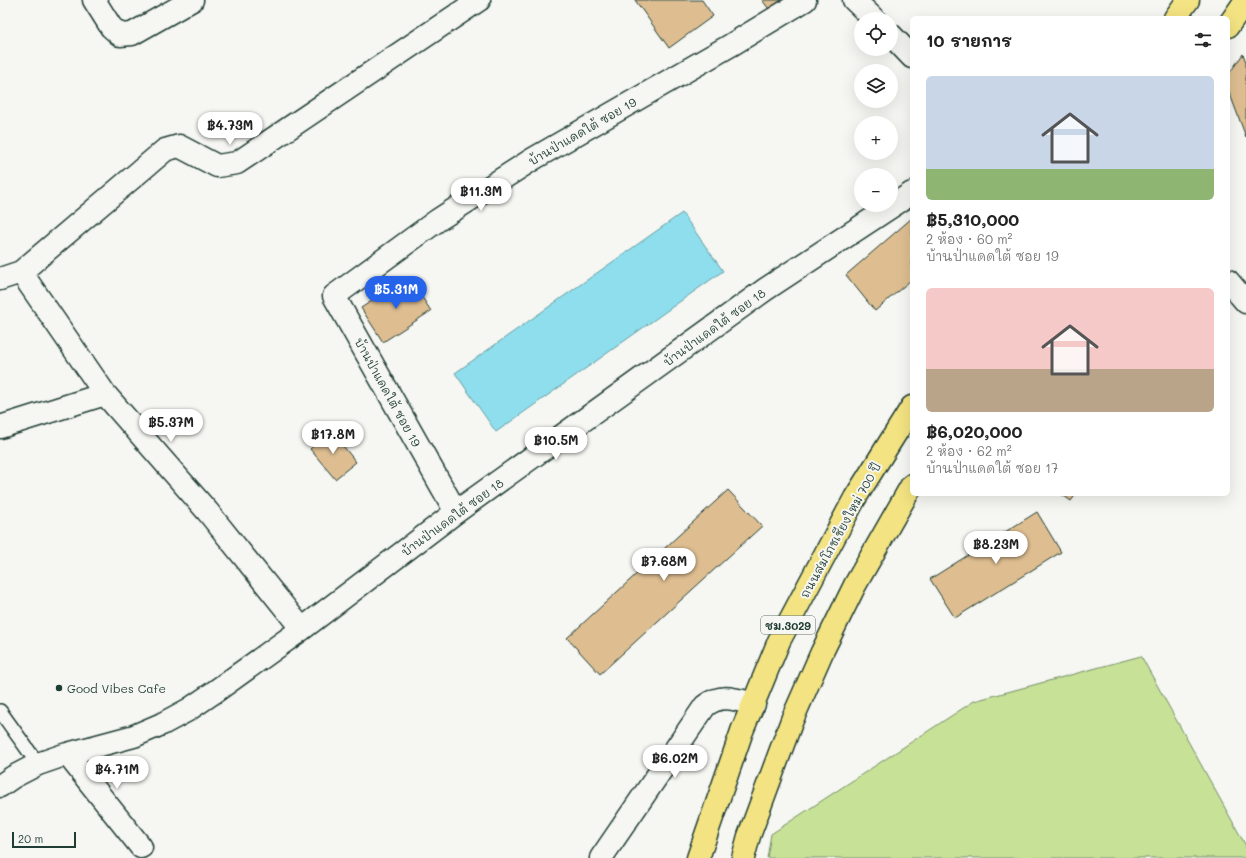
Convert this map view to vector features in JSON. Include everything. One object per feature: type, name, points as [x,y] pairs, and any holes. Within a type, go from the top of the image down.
[{"type":"main road","points":[[1176,16],[1188,0]]},
{"type":"main road","points":[[1230,23],[1246,0]]},
{"type":"main road","name":"ถนนสมโภชเชียงใหม่ 700 ปี","points":[[698,858],[742,731],[779,641],[855,498],[910,410]]},
{"type":"main road","name":"ชม.3029","points":[[743,858],[792,720],[819,659],[855,585],[910,489]]},
{"type":"street","points":[[94,0],[111,27],[120,35],[132,34],[192,0]]},
{"type":"street","points":[[0,279],[21,272],[165,150],[179,146],[218,166],[237,163],[479,0]]},
{"type":"street","name":"บ้านป่าแดดใต้ ซอย 19","points":[[456,512],[334,296],[438,220],[527,163],[731,45],[805,0]]},
{"type":"street","points":[[854,0],[867,12]]},
{"type":"street","points":[[898,42],[910,55]]},
{"type":"street","name":"บ้านป่าแดดใต้ ซอย 18","points":[[7,782],[38,764],[67,754],[134,736],[162,724],[213,693],[302,629],[456,512],[766,289],[910,194]]},
{"type":"street","points":[[21,272],[105,394],[208,512],[302,629]]},
{"type":"street","points":[[1230,283],[1246,302]]},
{"type":"street","points":[[0,427],[105,394]]},
{"type":"street","points":[[601,858],[705,706],[711,701],[721,698],[730,698],[754,704]]},
{"type":"street","points":[[67,754],[141,847]]},
{"type":"lane","points":[[0,711],[38,764]]},
{"type":"green space","points":[[1141,656],[1246,846],[1246,858],[767,858],[771,834],[974,701]]},
{"type":"water","points":[[682,213],[723,271],[496,432],[455,373]]},
{"type":"building","points":[[635,0],[702,0],[713,16],[669,48]]},
{"type":"building","points":[[762,0],[782,0],[769,9]]},
{"type":"building","points":[[1243,54],[1246,62],[1246,137],[1230,94],[1230,72]]},
{"type":"building","points":[[910,220],[910,281],[875,311],[846,275]]},
{"type":"building","points":[[409,277],[431,311],[383,342],[361,308]]},
{"type":"building","points":[[331,431],[356,462],[335,479],[310,449]]},
{"type":"building","points":[[728,490],[762,526],[600,674],[567,638]]},
{"type":"building","points":[[1064,496],[1075,496],[1071,501]]},
{"type":"building","points":[[1037,512],[1061,552],[955,618],[930,579]]},
{"type":"place","name":"Good Vibes Cafe","points":[[59,688]]}]
